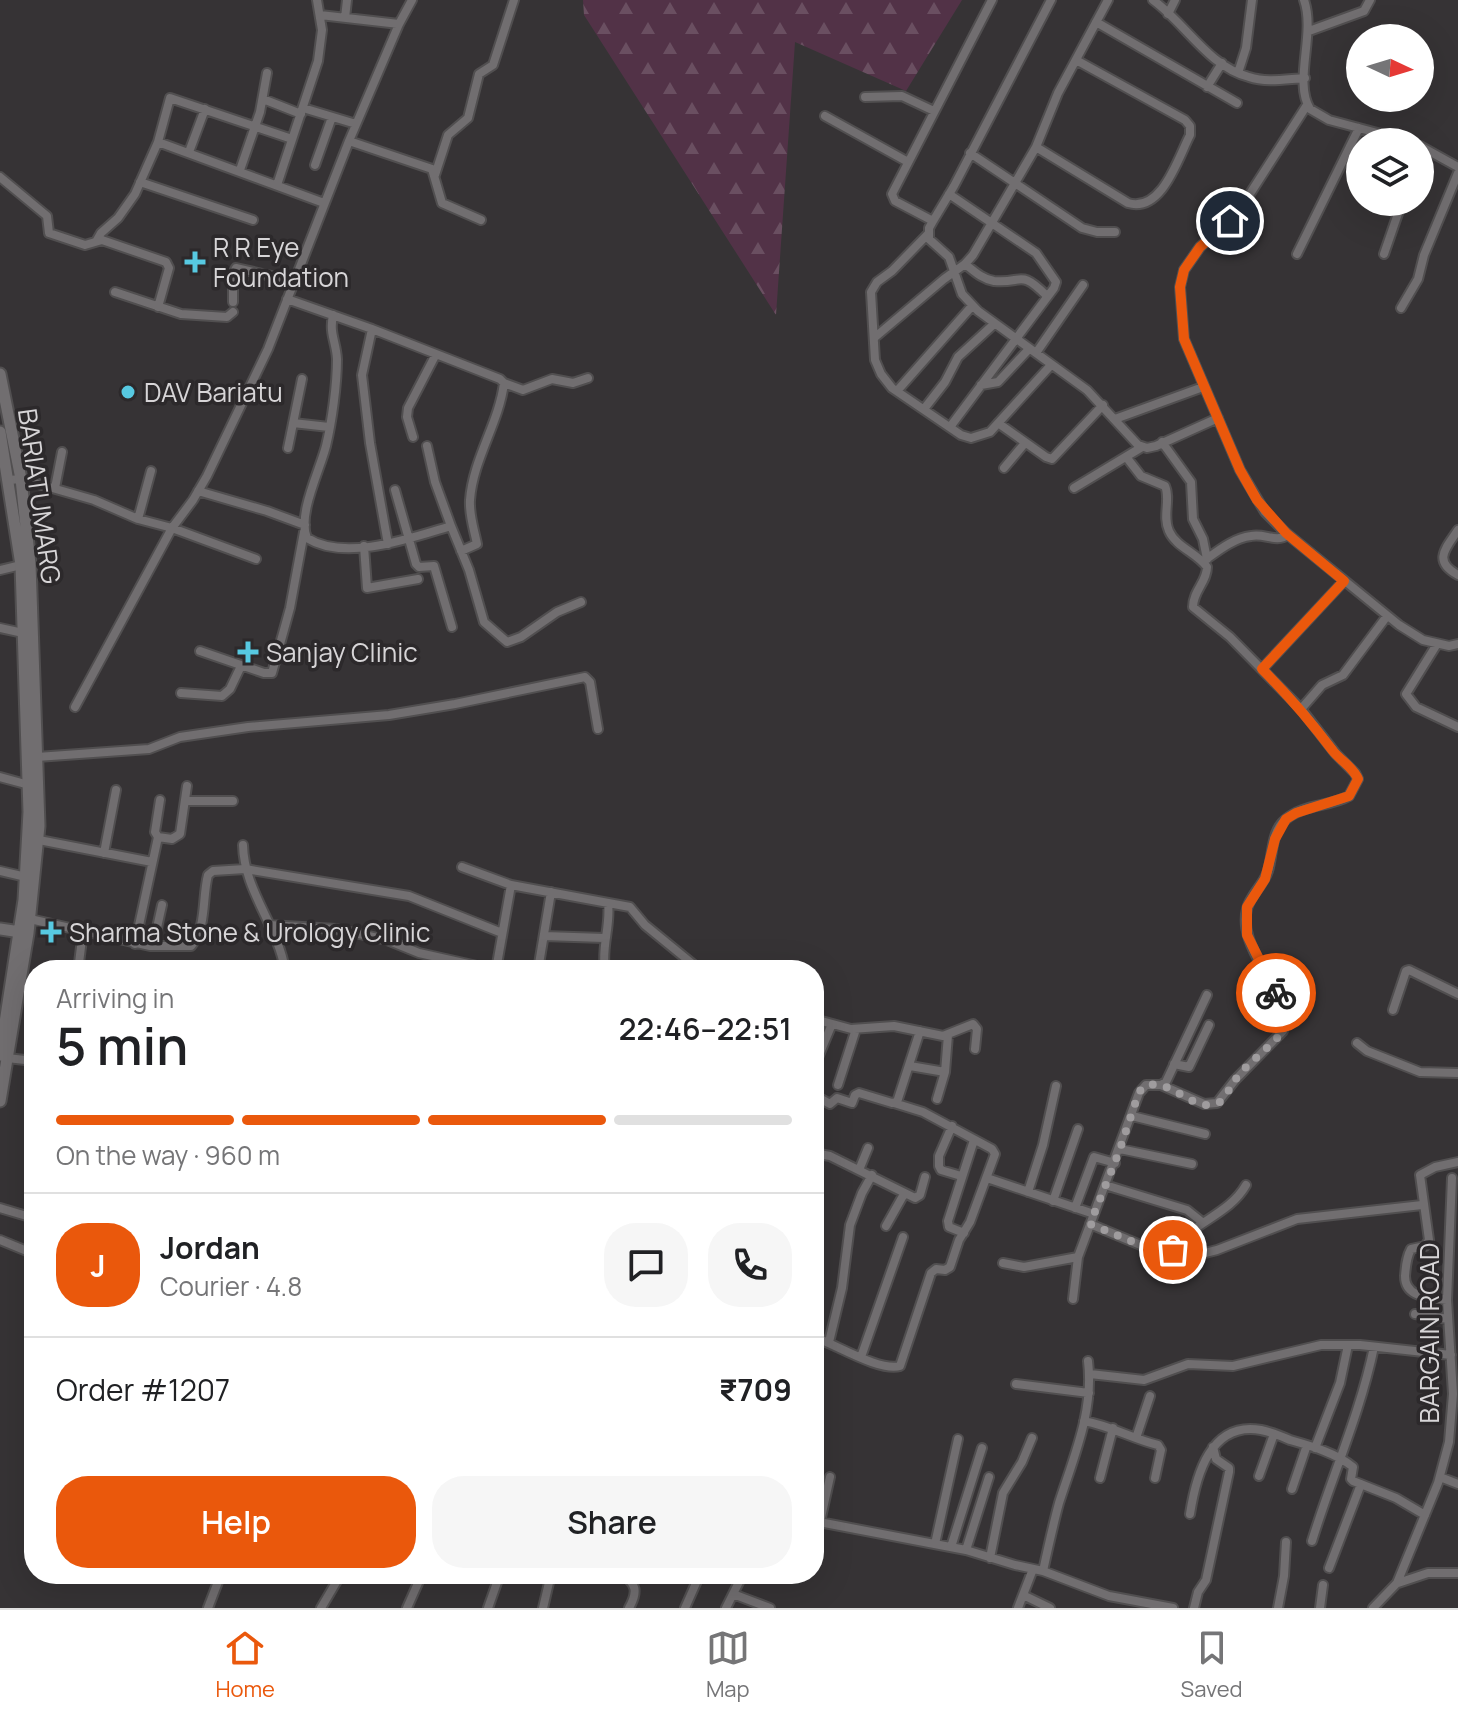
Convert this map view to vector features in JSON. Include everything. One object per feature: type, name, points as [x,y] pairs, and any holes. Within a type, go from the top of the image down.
[{"type":"main road","name":"BARIATUMARG","points":[[0,374],[30,564],[39,840],[30,919],[5,994],[0,1101]]},
{"type":"main road","name":"BARIATUMARG","points":[[0,432],[15,479],[29,785],[19,987],[4,1056]]},
{"type":"main road","points":[[0,929],[24,932]]},
{"type":"street","points":[[277,185],[318,61],[322,37],[317,0]]},
{"type":"street","points":[[345,18],[347,0]]},
{"type":"street","points":[[75,707],[172,528],[198,491],[268,349],[349,141],[410,0]]},
{"type":"street","points":[[435,175],[448,135],[468,118],[478,76],[494,63],[514,0]]},
{"type":"street","points":[[933,221],[892,197],[894,186],[992,0]]},
{"type":"street","points":[[1051,0],[928,234],[874,285],[870,301],[875,360],[881,374],[897,391],[961,435],[971,438],[985,435],[1051,365]]},
{"type":"street","points":[[874,338],[965,264],[1036,147],[1058,93],[1108,0]]},
{"type":"street","points":[[1153,0],[1222,63],[1238,73],[1266,80],[1305,78]]},
{"type":"street","points":[[1168,14],[1175,0]]},
{"type":"street","points":[[1238,73],[1246,48],[1252,0]]},
{"type":"street","points":[[1304,0],[1309,31],[1305,78],[1307,105],[1237,214],[1200,247],[1184,270],[1180,287],[1182,328],[1203,387],[1250,490],[1265,512],[1288,535],[1387,616],[1423,640],[1449,646],[1458,644]]},
{"type":"street","points":[[1309,31],[1364,11],[1370,0]]},
{"type":"street","points":[[320,15],[399,24]]},
{"type":"street","points":[[1096,22],[1237,103]]},
{"type":"street","points":[[1036,147],[1128,203],[1140,205],[1147,203],[1161,190],[1190,135],[1190,126],[1185,120],[1076,60]]},
{"type":"street","points":[[1207,87],[1222,63]]},
{"type":"street","points":[[240,170],[263,99],[267,73]]},
{"type":"street","points":[[865,97],[902,96],[934,111]]},
{"type":"street","points":[[97,240],[125,210],[140,182],[158,142],[169,99],[292,139]]},
{"type":"street","points":[[263,99],[356,124]]},
{"type":"street","points":[[1307,105],[1321,117],[1359,128]]},
{"type":"street","points":[[189,152],[205,109]]},
{"type":"street","points":[[825,116],[908,162]]},
{"type":"street","points":[[315,165],[332,117]]},
{"type":"street","points":[[349,141],[430,168],[435,175],[442,203],[481,220]]},
{"type":"street","points":[[158,142],[324,203]]},
{"type":"street","points":[[970,153],[1082,228],[1115,232]]},
{"type":"street","points":[[1297,254],[1346,154]]},
{"type":"street","points":[[1434,155],[1458,167]]},
{"type":"street","points":[[1401,308],[1418,279],[1424,255],[1458,173]]},
{"type":"street","points":[[0,177],[47,216],[49,233],[85,245],[97,240],[168,263],[158,307]]},
{"type":"street","points":[[140,182],[253,220]]},
{"type":"street","points":[[949,194],[1025,245],[1044,262],[1056,282],[950,427]]},
{"type":"street","points":[[1384,254],[1397,216]]},
{"type":"street","points":[[928,234],[932,243],[949,257],[962,294],[972,306],[1103,405],[1142,447]]},
{"type":"street","points":[[965,264],[991,280],[1028,280],[1047,296]]},
{"type":"street","points":[[115,292],[158,307],[198,316],[227,317],[233,307],[233,274],[236,268],[294,281]]},
{"type":"street","points":[[981,385],[998,382],[1032,351],[1083,285]]},
{"type":"street","points":[[287,299],[372,329],[523,390],[552,379],[573,383],[588,378]]},
{"type":"street","points":[[897,391],[972,306]]},
{"type":"street","points":[[200,651],[267,674],[274,671],[329,427],[337,361],[330,333],[333,315]]},
{"type":"street","points":[[924,409],[945,382],[958,357],[994,324]]},
{"type":"street","points":[[372,329],[362,375],[370,443],[388,544]]},
{"type":"street","points":[[413,437],[407,417],[408,408],[436,354]]},
{"type":"street","points":[[288,448],[302,379]]},
{"type":"street","points":[[461,551],[477,545],[470,509],[471,494],[504,383]]},
{"type":"street","points":[[1115,419],[1203,387]]},
{"type":"street","points":[[998,423],[1052,459],[1103,405]]},
{"type":"street","points":[[1074,488],[1142,447],[1151,447],[1218,418]]},
{"type":"street","points":[[293,423],[329,427]]},
{"type":"street","points":[[1073,1299],[1078,1257],[1141,1089],[1146,1085],[1161,1085],[1204,1104],[1217,1103],[1283,1031],[1283,1010],[1247,935],[1247,907],[1265,879],[1275,839],[1286,819],[1349,796],[1358,779],[1301,709],[1223,631],[1193,607],[1196,591],[1207,572],[1203,539],[1193,519],[1191,482],[1162,442]]},
{"type":"street","points":[[1004,468],[1025,443]]},
{"type":"street","points":[[427,446],[435,482],[484,622],[507,642],[521,637],[557,612],[581,602]]},
{"type":"street","points":[[55,488],[62,452]]},
{"type":"street","points":[[1127,458],[1141,476],[1165,486],[1168,494],[1166,520],[1170,533],[1205,560]]},
{"type":"street","points":[[138,519],[151,471]]},
{"type":"street","points":[[15,479],[94,500],[138,519],[256,559]]},
{"type":"street","points":[[395,490],[408,540],[419,567],[434,566],[452,627]]},
{"type":"street","points":[[198,491],[259,508],[305,528]]},
{"type":"street","points":[[305,528],[307,538],[327,547],[388,544],[451,526]]},
{"type":"street","points":[[1458,530],[1442,558],[1447,568],[1458,575]]},
{"type":"street","points":[[1205,560],[1248,536],[1277,540],[1288,535]]},
{"type":"street","points":[[364,546],[367,588],[418,579]]},
{"type":"street","points":[[0,570],[21,565]]},
{"type":"street","points":[[1262,669],[1344,581]]},
{"type":"street","points":[[1301,709],[1322,685],[1343,675],[1387,616]]},
{"type":"street","points":[[0,628],[23,633]]},
{"type":"street","points":[[1437,644],[1406,694],[1416,707],[1458,727]]},
{"type":"street","points":[[181,693],[225,695],[241,666]]},
{"type":"street","points":[[37,757],[149,749],[180,737],[248,727],[389,715],[585,677],[590,682],[598,729]]},
{"type":"street","points":[[0,777],[29,785]]},
{"type":"street","points":[[158,837],[172,839],[180,834],[187,786]]},
{"type":"street","points":[[104,853],[116,790]]},
{"type":"street","points":[[135,944],[158,837],[155,832],[160,800]]},
{"type":"street","points":[[185,801],[233,801]]},
{"type":"street","points":[[39,840],[152,862]]},
{"type":"street","points":[[243,845],[245,869],[281,960]]},
{"type":"street","points":[[462,867],[511,885],[630,907],[645,925],[688,960]]},
{"type":"street","points":[[30,919],[135,944],[194,944],[202,919],[208,875],[213,871],[245,869],[409,896],[502,933]]},
{"type":"street","points":[[0,871],[26,877]]},
{"type":"street","points":[[498,960],[511,885]]},
{"type":"street","points":[[540,960],[551,892]]},
{"type":"street","points":[[605,960],[608,903]]},
{"type":"street","points":[[153,946],[162,905]]},
{"type":"street","points":[[269,925],[336,929],[387,940],[436,960]]},
{"type":"street","points":[[79,960],[83,931]]},
{"type":"street","points":[[544,936],[604,938]]},
{"type":"street","points":[[1393,1010],[1406,971],[1409,970],[1458,994]]},
{"type":"street","points":[[19,987],[24,988]]},
{"type":"street","points":[[1161,1085],[1166,1082],[1207,995]]},
{"type":"street","points":[[824,1022],[856,1029],[894,1026],[948,1035],[975,1024],[975,1049]]},
{"type":"street","points":[[824,1043],[832,1024]]},
{"type":"street","points":[[1174,1064],[1189,1067],[1209,1025]]},
{"type":"street","points":[[838,1085],[856,1029]]},
{"type":"street","points":[[894,1103],[898,1100],[920,1031]]},
{"type":"street","points":[[937,1099],[945,1072],[948,1035]]},
{"type":"street","points":[[1357,1043],[1367,1051],[1420,1072],[1458,1073]]},
{"type":"street","points":[[4,1056],[24,1059]]},
{"type":"street","points":[[910,1066],[945,1072]]},
{"type":"street","points":[[1028,1192],[1043,1145],[1056,1086]]},
{"type":"street","points":[[824,1100],[832,1104],[837,1098],[852,1103],[859,1093],[894,1103],[923,1112],[994,1151],[987,1178],[950,1267],[931,1273],[900,1366],[892,1368],[824,1340]]},
{"type":"street","points":[[1132,1116],[1205,1134]]},
{"type":"street","points":[[952,1126],[939,1156],[939,1166],[941,1170],[961,1176]]},
{"type":"street","points":[[1053,1201],[1078,1129]]},
{"type":"street","points":[[964,1233],[948,1225],[974,1140]]},
{"type":"street","points":[[859,1170],[868,1148]]},
{"type":"street","points":[[1120,1149],[1192,1164]]},
{"type":"street","points":[[824,1154],[872,1175],[904,1194],[918,1197],[925,1177]]},
{"type":"street","points":[[1075,1208],[1094,1157],[1115,1163]]},
{"type":"street","points":[[1447,1300],[1413,1293],[1406,1285],[1408,1253],[1425,1246],[1429,1240],[1420,1175],[1435,1167],[1458,1162]]},
{"type":"street","points":[[829,1342],[842,1288],[850,1225],[872,1175]]},
{"type":"street","points":[[987,1178],[1094,1214]]},
{"type":"street","name":"BARGAIN ROAD","points":[[1373,1608],[1397,1583],[1440,1477],[1452,1422],[1451,1323],[1447,1300],[1452,1178]]},
{"type":"street","points":[[1105,1185],[1187,1210],[1202,1222]]},
{"type":"street","points":[[1173,1250],[1189,1231],[1232,1204],[1246,1185]]},
{"type":"street","points":[[886,1226],[904,1194]]},
{"type":"street","points":[[1090,1224],[1143,1246],[1208,1253],[1297,1219],[1422,1205]]},
{"type":"street","points":[[0,1208],[24,1215]]},
{"type":"street","points":[[861,1357],[903,1237]]},
{"type":"street","points":[[0,1240],[24,1250]]},
{"type":"street","points":[[1003,1263],[1024,1267],[1078,1257]]},
{"type":"street","points":[[1415,1314],[1451,1323]]},
{"type":"street","points":[[1090,1374],[1144,1380],[1188,1364],[1233,1366],[1321,1345],[1451,1355]]},
{"type":"street","points":[[1292,1489],[1340,1383],[1348,1345]]},
{"type":"street","points":[[1312,1541],[1365,1389],[1374,1347]]},
{"type":"street","points":[[1043,1571],[1084,1421],[1089,1393],[1088,1361]]},
{"type":"street","points":[[1016,1384],[1089,1393]]},
{"type":"street","points":[[1136,1438],[1150,1396]]},
{"type":"street","points":[[1084,1421],[1113,1428],[1161,1447],[1155,1478]]},
{"type":"street","points":[[1100,1478],[1113,1428]]},
{"type":"street","points":[[1190,1514],[1199,1472],[1213,1447],[1228,1435],[1260,1430],[1339,1459],[1353,1467],[1351,1479],[1396,1498],[1425,1515]]},
{"type":"street","points":[[1259,1476],[1274,1434]]},
{"type":"street","points":[[990,1558],[1003,1493],[1032,1438]]},
{"type":"street","points":[[935,1544],[958,1439]]},
{"type":"street","points":[[1194,1608],[1198,1592],[1206,1580],[1229,1472],[1229,1468],[1216,1459],[1213,1447]]},
{"type":"street","points":[[951,1547],[982,1448]]},
{"type":"street","points":[[824,1498],[830,1477]]},
{"type":"street","points":[[966,1550],[989,1477]]},
{"type":"street","points":[[1440,1477],[1458,1484]]},
{"type":"street","points":[[1329,1568],[1361,1484]]},
{"type":"street","points":[[824,1523],[966,1550],[1043,1571],[1131,1605],[1173,1608]]},
{"type":"street","points":[[1278,1608],[1286,1542]]},
{"type":"street","points":[[1018,1608],[1033,1569]]},
{"type":"street","points":[[1397,1583],[1428,1573],[1458,1573]]},
{"type":"street","points":[[208,1608],[217,1584]]},
{"type":"street","points":[[321,1608],[335,1584]]},
{"type":"street","points":[[407,1608],[418,1584]]},
{"type":"street","points":[[488,1608],[496,1584]]},
{"type":"street","points":[[543,1608],[549,1584]]},
{"type":"street","points":[[629,1608],[636,1589],[634,1584]]},
{"type":"street","points":[[685,1608],[696,1584]]},
{"type":"street","points":[[726,1608],[738,1584]]},
{"type":"street","points":[[1320,1608],[1323,1585]]},
{"type":"street","points":[[733,1594],[770,1608]]},
{"type":"street","points":[[1023,1595],[1050,1608]]},
{"type":"green space","points":[[583,0],[962,0],[906,91],[795,42],[776,315],[584,15]]},
{"type":"way so far","points":[[1173,1250],[1143,1246],[1090,1224],[1137,1098],[1141,1089],[1152,1084],[1204,1104],[1223,1099],[1235,1080],[1283,1031],[1283,1010],[1276,993]]},
{"type":"place","name":"R R Eye Foundation","points":[[195,262]]},
{"type":"place","name":"DAV Bariatu","points":[[128,392]]},
{"type":"place","name":"Sanjay Clinic","points":[[248,652]]},
{"type":"place","name":"Sharma Stone & Urology Clinic","points":[[51,932]]},
{"type":"route","points":[[1230,221],[1200,247],[1184,270],[1180,287],[1184,339],[1250,490],[1265,512],[1286,533],[1344,581],[1262,669],[1301,709],[1358,779],[1349,796],[1296,813],[1279,827],[1265,879],[1247,907],[1247,935],[1276,993]]}]
